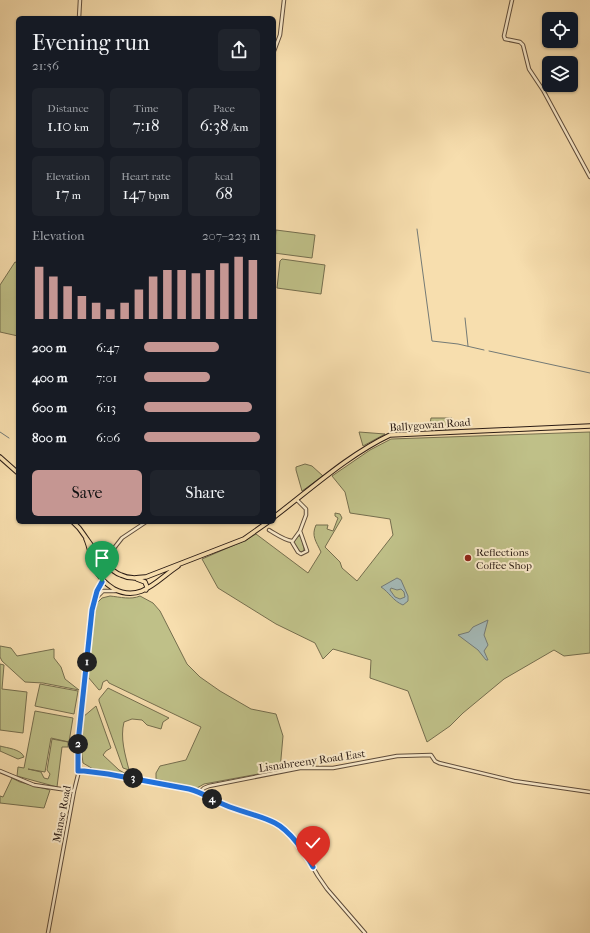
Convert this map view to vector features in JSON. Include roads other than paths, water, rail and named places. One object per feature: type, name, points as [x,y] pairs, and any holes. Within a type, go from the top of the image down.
[{"type":"main road","name":"Ballygowan Road","points":[[276,516],[368,446],[390,435],[590,426]]},
{"type":"main road","points":[[0,457],[16,471]]},
{"type":"main road","points":[[75,524],[112,570],[120,575],[144,581],[146,584],[146,590]]},
{"type":"main road","points":[[132,578],[146,577],[244,539],[265,524]]},
{"type":"main road","points":[[84,534],[94,565],[99,575],[110,586],[120,592],[136,593],[146,590],[171,570],[185,562]]},
{"type":"main road","points":[[99,575],[99,569],[105,563]]},
{"type":"street","points":[[79,16],[80,0]]},
{"type":"street","points":[[276,46],[280,35],[284,0]]},
{"type":"street","points":[[512,0],[504,36],[505,39],[520,42],[523,45],[529,69],[543,90],[590,176]]},
{"type":"street","points":[[292,541],[300,532],[306,515],[306,509],[297,500]]},
{"type":"street","points":[[105,563],[108,555],[122,538],[143,524]]},
{"type":"street","points":[[269,530],[287,540],[292,541],[298,552],[302,554],[307,551],[307,548],[300,532]]},
{"type":"street","name":"Manse Road","points":[[48,933],[78,771],[78,743],[94,602],[97,591],[103,580]]},
{"type":"street","points":[[94,602],[98,595],[103,591],[110,590],[120,592]]},
{"type":"street","name":"Lisnabreeny Road East","points":[[200,792],[209,786],[295,769],[333,768],[397,756],[425,754],[431,755],[435,761],[440,764],[514,781],[590,792]]},
{"type":"street","points":[[0,771],[34,784],[74,791]]},
{"type":"street","points":[[78,771],[123,777],[200,792],[222,804],[270,821],[279,826],[305,854],[327,889],[365,933]]},
{"type":"waterway","points":[[417,229],[432,341],[458,344],[484,350]]},
{"type":"waterway","points":[[465,318],[468,346]]},
{"type":"waterway","points":[[489,351],[590,373]]},
{"type":"waterway","points":[[0,432],[9,438]]},
{"type":"place","name":"Reflections Coffee Shop","points":[[468,558]]}]
